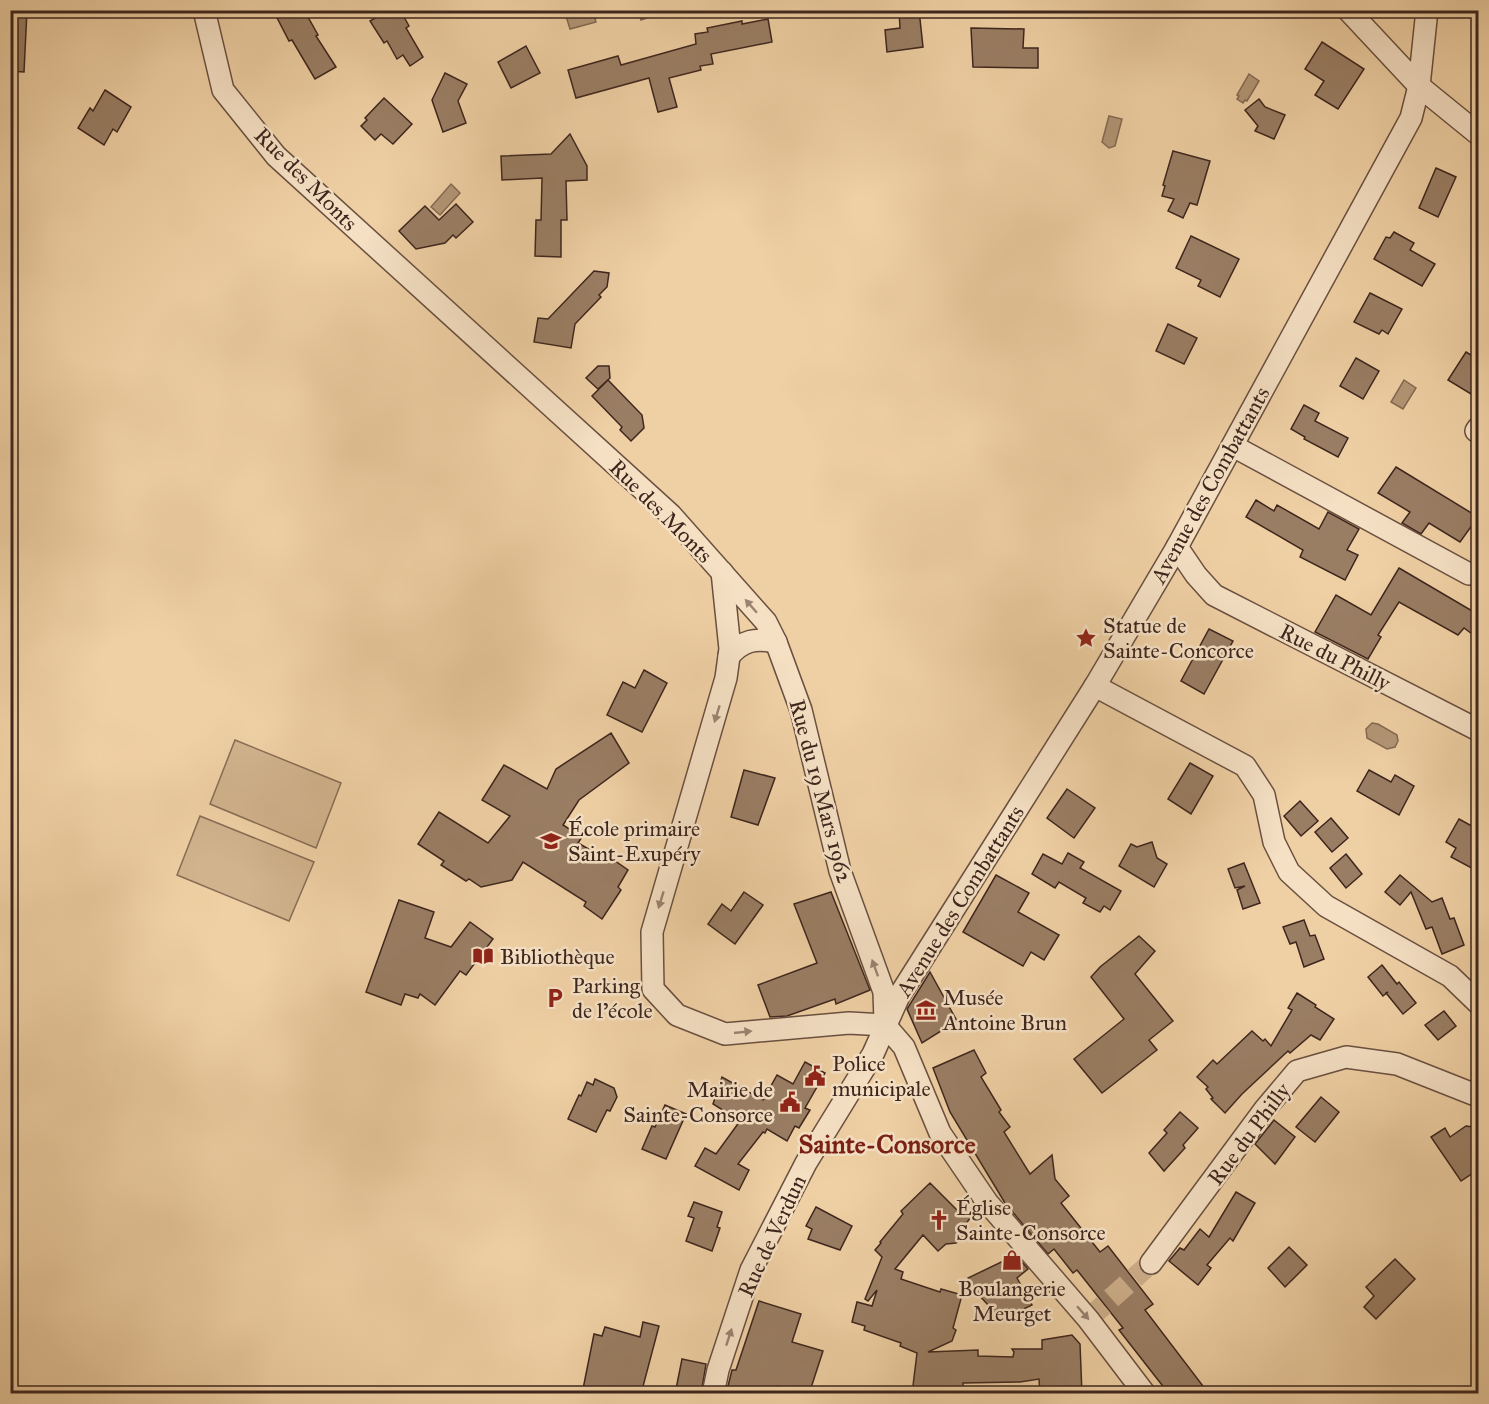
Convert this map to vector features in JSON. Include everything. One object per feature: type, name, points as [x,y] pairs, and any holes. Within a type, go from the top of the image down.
[{"type":"street","name":"Rue des Monts","points":[[204,10],[223,90],[276,156],[671,515],[722,572],[729,656],[726,678],[652,932],[653,988],[677,1015],[725,1034],[849,1023],[885,1025]]},
{"type":"street","points":[[1348,10],[1419,86],[1479,134]]},
{"type":"street","name":"Avenue des Combattants","points":[[885,1025],[899,996],[1095,686],[1177,547],[1411,118],[1419,86],[1427,10]]},
{"type":"street","points":[[1233,446],[1469,574]]},
{"type":"street","name":"Rue du Philly","points":[[1177,547],[1196,575],[1214,595],[1479,730]]},
{"type":"street","name":"Rue du 19 Mars 1962","points":[[722,572],[766,622],[776,642],[801,710],[840,871],[884,992],[885,1025]]},
{"type":"street","points":[[729,656],[747,641],[761,639],[776,642]]},
{"type":"street","points":[[1095,686],[1245,766],[1264,795],[1274,842],[1289,872],[1326,906],[1450,976],[1479,1003]]},
{"type":"street","points":[[885,1025],[904,1047],[940,1133],[987,1202],[1088,1319],[1145,1394]]},
{"type":"street","name":"Rue de Verdun","points":[[713,1394],[718,1370],[751,1270],[806,1163],[873,1054],[885,1025]]},
{"type":"street","name":"Rue du Philly","points":[[1151,1263],[1265,1109],[1297,1071],[1346,1057],[1397,1064],[1479,1096]]},
{"type":"shaded area","points":[[638,10],[667,11],[641,20]]},
{"type":"shaded area","points":[[585,11],[597,12],[599,16],[595,19],[596,22],[570,29],[566,16]]},
{"type":"shaded area","points":[[1249,74],[1259,81],[1247,101],[1243,103],[1237,99],[1239,96],[1237,95]]},
{"type":"shaded area","points":[[1109,116],[1122,119],[1115,146],[1109,148],[1102,142]]},
{"type":"shaded area","points":[[451,184],[460,193],[440,215],[431,207]]},
{"type":"shaded area","points":[[1404,380],[1416,388],[1403,409],[1391,402]]},
{"type":"shaded area","points":[[1372,723],[1397,735],[1398,741],[1395,747],[1387,749],[1367,738],[1366,729]]},
{"type":"shaded area","points":[[235,740],[341,783],[316,848],[210,804]]},
{"type":"shaded area","points":[[200,816],[314,862],[289,921],[177,875]]},
{"type":"building","points":[[10,10],[27,10],[24,72],[10,71]]},
{"type":"building","points":[[273,10],[304,10],[318,35],[316,36],[336,67],[315,79],[292,40],[289,41]]},
{"type":"building","points":[[388,10],[400,10],[409,26],[406,28],[423,57],[410,66],[403,55],[397,59],[387,41],[384,43],[370,21]]},
{"type":"building","points":[[899,10],[919,10],[923,47],[887,52],[885,30],[900,28]]},
{"type":"building","points":[[768,19],[772,42],[711,54],[713,64],[700,66],[701,70],[669,78],[677,107],[658,112],[649,78],[576,98],[568,70],[618,56],[621,65],[696,44],[695,34],[708,32],[707,28],[742,21],[742,24]]},
{"type":"building","points":[[971,28],[1024,29],[1023,48],[1038,48],[1038,68],[973,67]]},
{"type":"building","points":[[1322,42],[1364,69],[1338,109],[1315,95],[1324,81],[1305,69]]},
{"type":"building","points":[[526,46],[540,73],[511,88],[498,62]]},
{"type":"building","points":[[445,73],[467,84],[458,101],[466,123],[443,132],[432,100]]},
{"type":"building","points":[[105,90],[131,107],[117,132],[113,129],[104,145],[78,128],[90,108],[93,111]]},
{"type":"building","points":[[384,98],[412,124],[393,144],[381,134],[375,140],[361,126],[367,120],[365,118]]},
{"type":"building","points":[[1259,99],[1265,107],[1285,115],[1274,139],[1255,131],[1258,126],[1245,110]]},
{"type":"building","points":[[570,134],[587,166],[587,180],[566,181],[567,220],[561,220],[561,257],[535,256],[536,220],[541,220],[542,178],[502,180],[501,156],[551,154]]},
{"type":"building","points":[[1173,151],[1210,161],[1197,205],[1190,203],[1183,218],[1168,211],[1174,199],[1162,196]]},
{"type":"building","points":[[1436,168],[1456,177],[1438,217],[1419,208]]},
{"type":"building","points":[[456,204],[473,222],[456,238],[453,235],[445,243],[416,249],[399,231],[425,206],[439,220]]},
{"type":"building","points":[[1394,232],[1414,243],[1410,250],[1435,264],[1422,286],[1374,259],[1386,237],[1390,238]]},
{"type":"building","points":[[1191,236],[1239,259],[1220,297],[1198,286],[1201,280],[1176,268]]},
{"type":"building","points":[[594,271],[609,273],[607,287],[599,295],[601,297],[575,324],[571,348],[534,342],[538,318],[548,319]]},
{"type":"building","points":[[1370,293],[1402,309],[1388,334],[1382,330],[1379,334],[1354,322]]},
{"type":"building","points":[[1168,324],[1197,338],[1184,364],[1156,351]]},
{"type":"building","points":[[1466,352],[1479,360],[1479,381],[1471,394],[1448,380]]},
{"type":"building","points":[[1356,358],[1379,371],[1363,399],[1340,386]]},
{"type":"building","points":[[598,366],[609,366],[610,378],[598,389],[586,378]]},
{"type":"building","points":[[608,380],[642,415],[644,428],[631,441],[620,430],[622,427],[592,396]]},
{"type":"building","points":[[1304,405],[1319,413],[1315,421],[1348,438],[1338,457],[1304,439],[1305,437],[1291,429]]},
{"type":"building","points":[[1396,467],[1478,517],[1460,542],[1429,523],[1421,534],[1402,523],[1410,512],[1378,493]]},
{"type":"building","points":[[1256,500],[1274,511],[1277,505],[1319,529],[1328,512],[1359,529],[1347,550],[1358,555],[1345,580],[1300,557],[1303,550],[1246,517]]},
{"type":"building","points":[[1399,568],[1479,615],[1479,639],[1464,628],[1458,635],[1399,602],[1378,635],[1381,637],[1368,659],[1315,632],[1336,595],[1371,615]]},
{"type":"building","points":[[1209,629],[1233,641],[1204,694],[1181,681]]},
{"type":"building","points":[[644,670],[667,683],[642,732],[607,715],[623,682],[635,688]]},
{"type":"building","name":"École primaire Saint-Exupéry","points":[[611,733],[629,763],[579,800],[563,825],[582,837],[578,843],[606,859],[608,856],[628,870],[618,887],[621,890],[602,919],[584,906],[586,902],[523,862],[512,880],[481,887],[469,879],[466,881],[441,865],[444,861],[418,844],[439,812],[488,843],[510,816],[482,800],[504,765],[547,789],[556,769]]},
{"type":"building","points":[[1190,763],[1213,776],[1191,814],[1168,799]]},
{"type":"building","points":[[744,770],[775,778],[758,825],[731,817]]},
{"type":"building","points":[[1369,770],[1391,782],[1395,775],[1414,786],[1399,815],[1357,791]]},
{"type":"building","points":[[1067,789],[1095,808],[1074,838],[1047,818]]},
{"type":"building","points":[[1300,801],[1318,821],[1301,836],[1284,816]]},
{"type":"building","points":[[1331,818],[1348,838],[1332,852],[1315,832]]},
{"type":"building","points":[[1459,819],[1479,830],[1479,872],[1451,857],[1456,848],[1446,842]]},
{"type":"building","points":[[1152,842],[1157,858],[1167,864],[1154,887],[1119,866],[1131,844],[1137,847]]},
{"type":"building","points":[[1068,853],[1084,862],[1080,868],[1121,891],[1110,910],[1104,906],[1100,912],[1083,903],[1086,898],[1059,882],[1055,888],[1032,874],[1043,854],[1062,864]]},
{"type":"building","points":[[1346,854],[1362,874],[1346,888],[1330,868]]},
{"type":"building","points":[[1244,863],[1260,903],[1243,909],[1237,890],[1245,886],[1235,888],[1228,869]]},
{"type":"building","points":[[996,875],[1029,893],[1018,912],[1059,935],[1044,960],[1031,952],[1023,966],[963,932]]},
{"type":"building","points":[[1400,875],[1432,902],[1442,898],[1450,919],[1454,918],[1464,945],[1442,954],[1432,927],[1426,929],[1411,892],[1400,905],[1385,892]]},
{"type":"building","points":[[744,892],[763,905],[735,944],[708,924],[722,904],[731,911]]},
{"type":"building","points":[[831,892],[870,990],[836,1004],[835,999],[787,1016],[770,1017],[758,985],[817,963],[794,904]]},
{"type":"building","points":[[399,900],[434,912],[425,938],[451,947],[470,922],[493,939],[466,975],[460,971],[435,1005],[420,994],[418,998],[405,994],[401,1005],[366,992]]},
{"type":"building","points":[[1304,920],[1310,936],[1315,935],[1324,959],[1304,967],[1296,942],[1290,944],[1283,927]]},
{"type":"building","points":[[1139,936],[1155,951],[1135,974],[1173,1021],[1149,1040],[1157,1050],[1102,1093],[1074,1059],[1124,1019],[1091,977]]},
{"type":"building","points":[[1382,965],[1416,1003],[1403,1014],[1386,993],[1383,996],[1368,977]]},
{"type":"building","points":[[930,972],[957,1021],[922,1043],[907,1009]]},
{"type":"building","points":[[1297,993],[1334,1019],[1320,1040],[1311,1035],[1290,1053],[1288,1051],[1225,1113],[1211,1099],[1213,1098],[1206,1089],[1208,1087],[1197,1077],[1213,1060],[1217,1064],[1252,1031],[1271,1046],[1292,1010],[1288,1008]]},
{"type":"building","points":[[1444,1011],[1456,1026],[1438,1040],[1425,1025]]},
{"type":"building","points":[[974,1050],[986,1073],[981,1077],[1001,1110],[999,1112],[1010,1127],[1004,1132],[1030,1174],[1052,1155],[1055,1179],[1069,1196],[1061,1203],[1100,1252],[1108,1246],[1153,1304],[1145,1310],[1209,1394],[1169,1394],[1119,1330],[1123,1328],[1077,1270],[1073,1273],[1054,1249],[1048,1254],[1005,1203],[950,1112],[933,1068]]},
{"type":"building","points":[[805,1062],[825,1073],[805,1108],[810,1110],[799,1128],[795,1126],[787,1141],[767,1129],[765,1133],[763,1132],[738,1164],[749,1170],[739,1190],[695,1166],[705,1148],[716,1154],[740,1121],[713,1104],[722,1077],[763,1100],[777,1075],[793,1084]]},
{"type":"building","points":[[595,1079],[614,1088],[617,1097],[610,1111],[607,1110],[596,1132],[568,1119],[587,1082],[593,1085]]},
{"type":"building","points":[[1321,1097],[1339,1112],[1315,1142],[1296,1127]]},
{"type":"building","points":[[665,1105],[686,1114],[666,1159],[642,1149]]},
{"type":"building","points":[[1180,1112],[1198,1128],[1183,1145],[1185,1148],[1164,1171],[1149,1153],[1167,1133],[1164,1130]]},
{"type":"building","points":[[1274,1120],[1295,1137],[1275,1164],[1255,1144]]},
{"type":"building","points":[[1466,1126],[1479,1128],[1479,1169],[1461,1181],[1431,1137],[1445,1128],[1450,1137]]},
{"type":"building","points":[[930,1183],[957,1210],[962,1207],[972,1216],[963,1227],[962,1238],[956,1243],[946,1244],[938,1251],[923,1235],[895,1269],[903,1272],[901,1279],[940,1292],[941,1289],[962,1295],[952,1341],[928,1352],[978,1350],[978,1356],[1013,1357],[1012,1349],[1042,1349],[1042,1340],[1072,1335],[1080,1344],[1082,1394],[1040,1394],[1039,1379],[1020,1382],[963,1383],[963,1394],[912,1394],[917,1353],[900,1346],[901,1343],[864,1330],[865,1326],[852,1322],[857,1302],[872,1306],[877,1290],[868,1301],[865,1299],[882,1257],[875,1250],[903,1214],[901,1211]]},
{"type":"building","points":[[1236,1192],[1255,1203],[1233,1241],[1230,1238],[1207,1265],[1211,1268],[1198,1285],[1169,1261],[1180,1248],[1184,1250],[1200,1229],[1209,1237]]},
{"type":"building","points":[[694,1202],[722,1212],[717,1227],[720,1228],[712,1251],[686,1241],[694,1218],[688,1216]]},
{"type":"building","points":[[816,1207],[852,1226],[840,1250],[808,1239],[812,1229],[806,1226]]},
{"type":"building","points":[[1289,1247],[1307,1265],[1285,1287],[1268,1268]]},
{"type":"building","points":[[1016,1255],[1028,1269],[1017,1278],[1032,1305],[1005,1318],[1000,1318],[978,1294],[968,1278]]},
{"type":"building","points":[[1395,1259],[1415,1279],[1376,1319],[1364,1307],[1374,1296],[1366,1287]]},
{"type":"building","points":[[759,1301],[801,1314],[792,1342],[823,1351],[809,1394],[800,1394],[778,1386],[776,1394],[726,1394],[732,1370],[736,1370]]},
{"type":"building","points":[[643,1322],[659,1326],[641,1394],[614,1389],[613,1394],[582,1394],[594,1334],[602,1336],[605,1327],[640,1337]]},
{"type":"building","points":[[682,1359],[706,1364],[701,1394],[675,1394]]},
{"type":"tunnel","points":[[1088,1319],[1151,1263]]},
{"type":"place","name":"Statue de Sainte-Concorce","points":[[1086,638]]},
{"type":"place","name":"École primaire Saint-Exupéry","points":[[551,841]]},
{"type":"place","name":"Bibliothèque","points":[[483,956]]},
{"type":"place","name":"Parking de l'école","points":[[555,998]]},
{"type":"place","name":"Musée Antoine Brun","points":[[926,1010]]},
{"type":"place","name":"Police municipale","points":[[815,1076]]},
{"type":"place","name":"Mairie de Sainte-Consorce","points":[[790,1102]]},
{"type":"place","name":"Église Sainte-Consorce","points":[[939,1220]]},
{"type":"place","name":"Boulangerie Meurget","points":[[1012,1260]]},
{"type":"district","name":"Sainte-Consorce","points":[[887,1144]]}]
